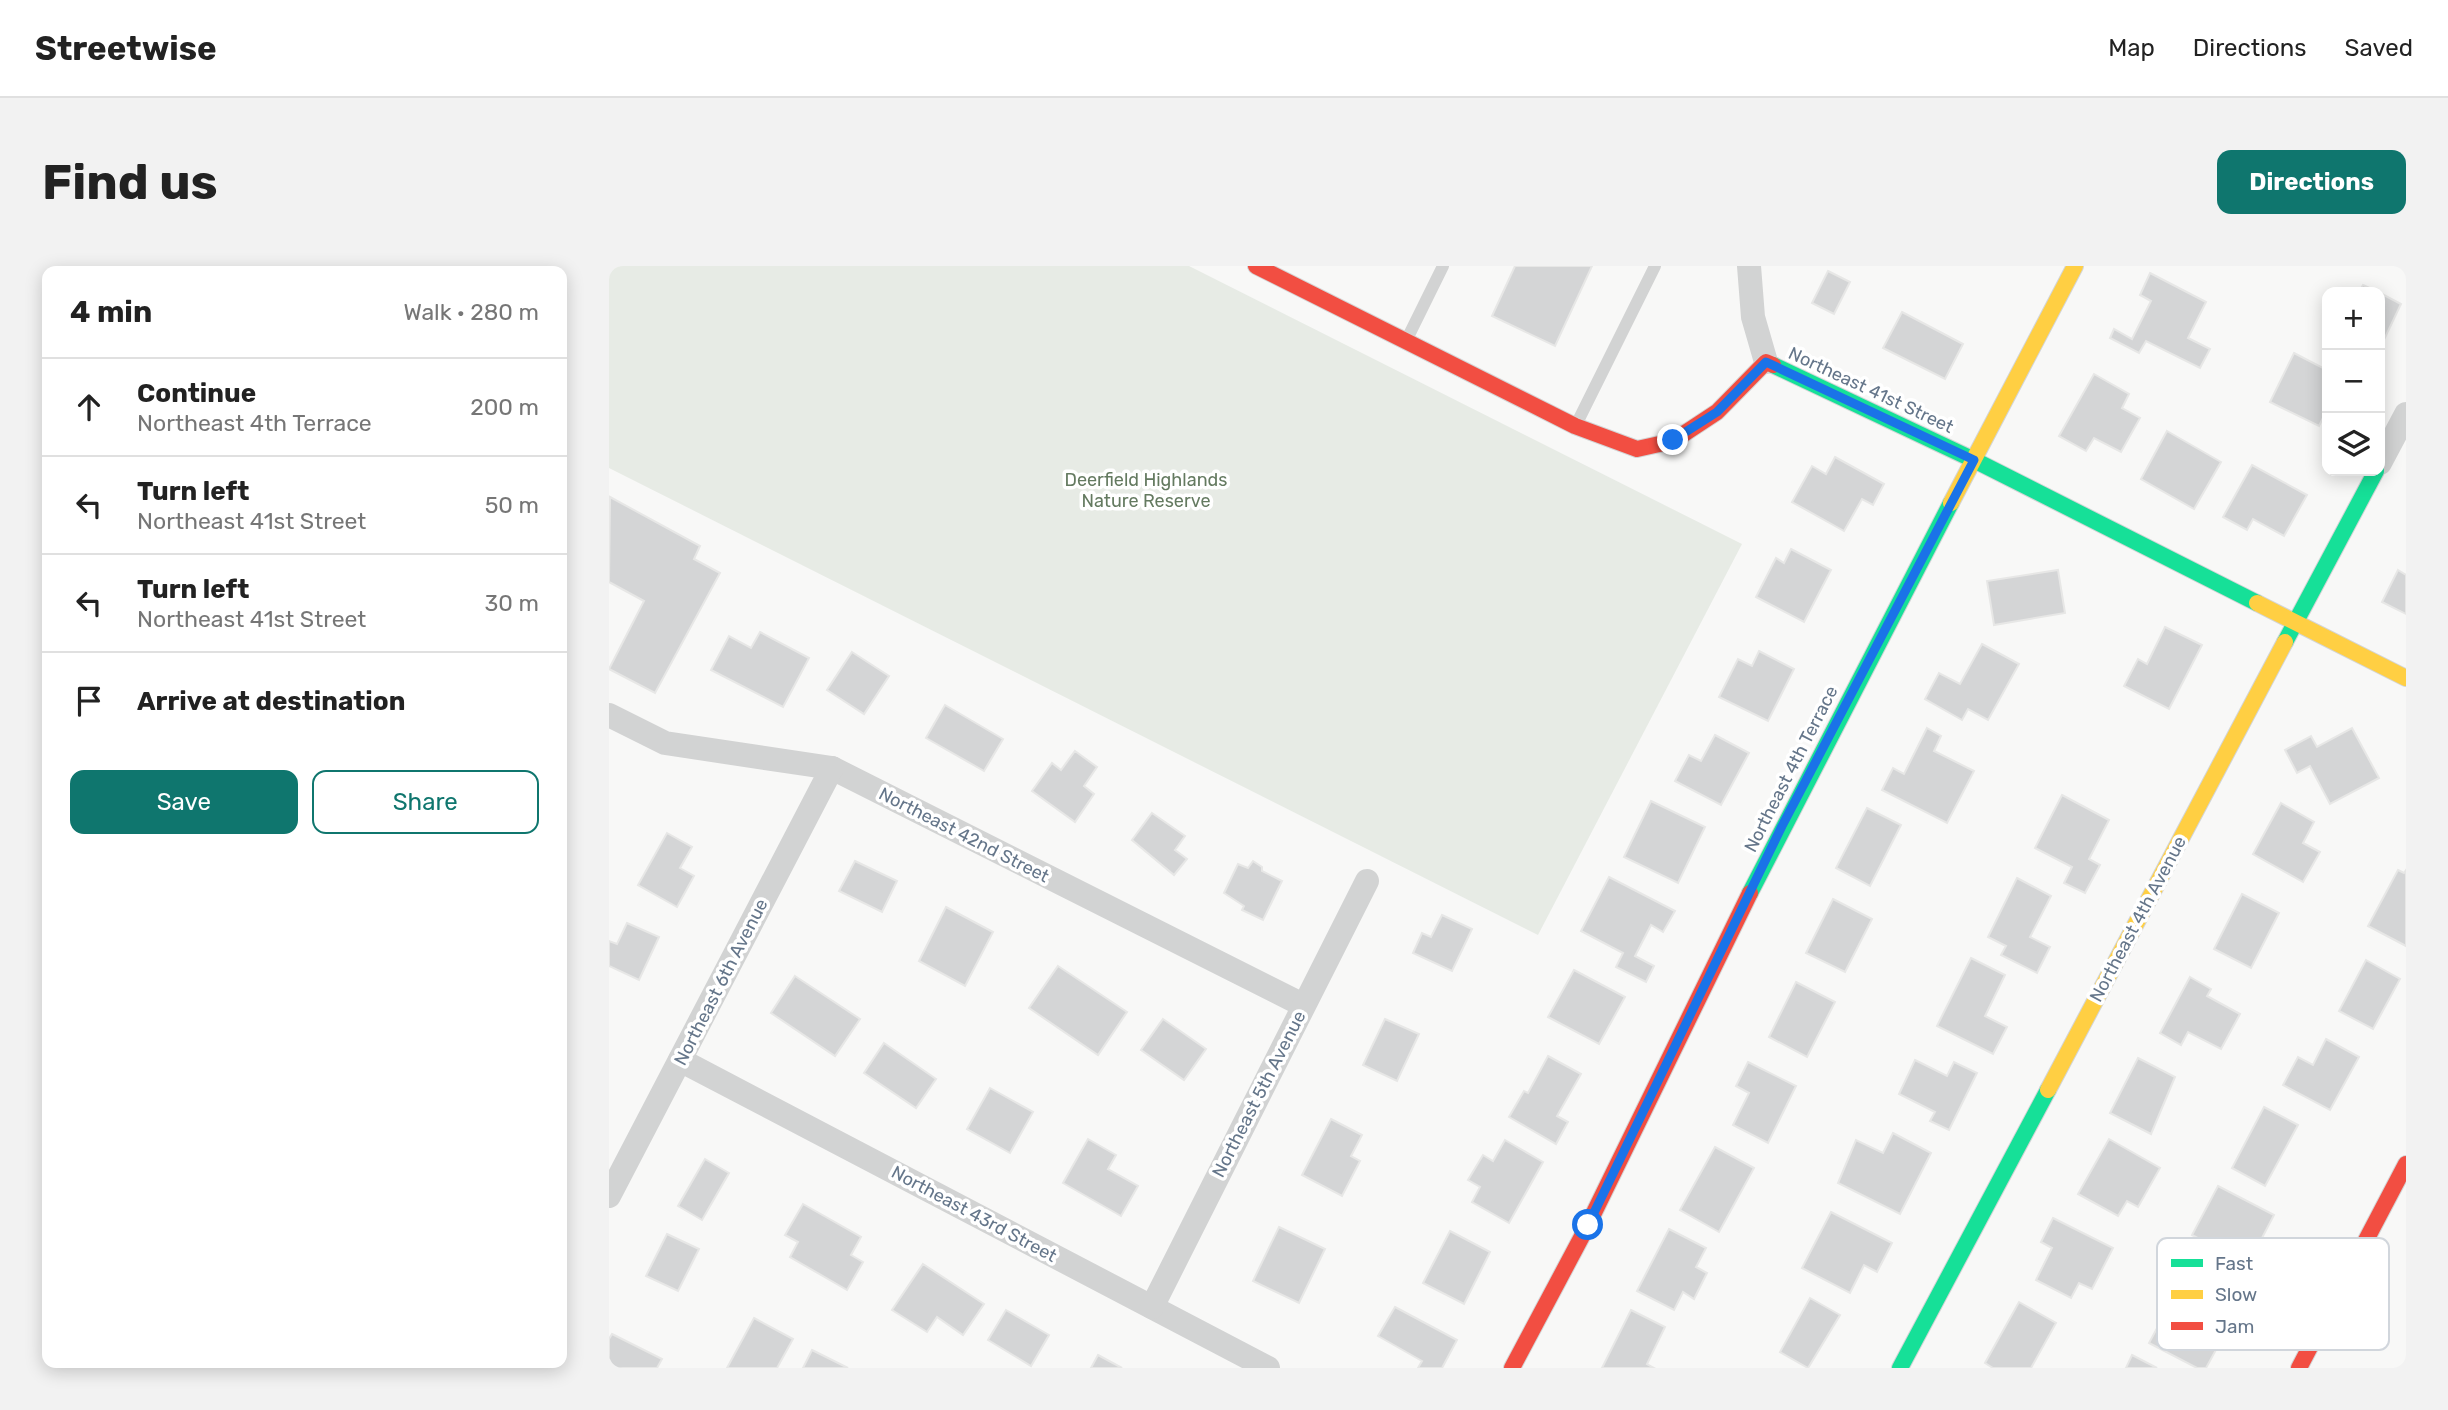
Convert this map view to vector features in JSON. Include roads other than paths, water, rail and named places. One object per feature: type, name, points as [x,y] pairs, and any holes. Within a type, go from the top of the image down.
[{"type":"street","name":"Northeast 41st Street","points":[[1256,266],[1575,426],[1637,449],[1673,440],[1717,412],[1766,362],[1974,460],[2406,678]]},
{"type":"street","points":[[1749,266],[1753,317],[1766,362]]},
{"type":"street","name":"Northeast 4th Terrace","points":[[1512,1368],[1588,1225],[1782,826],[2074,266]]},
{"type":"street","points":[[2385,454],[2406,414]]},
{"type":"street","name":"Northeast 4th Avenue","points":[[1900,1368],[2373,476]]},
{"type":"street","name":"Northeast 42nd Street","points":[[609,715],[665,743],[832,768],[1303,1006]]},
{"type":"street","name":"Northeast 6th Avenue","points":[[609,1196],[832,768]]},
{"type":"street","name":"Northeast 5th Avenue","points":[[1152,1307],[1367,881]]},
{"type":"street","name":"Northeast 43rd Street","points":[[680,1060],[1268,1368]]},
{"type":"street","points":[[2367,1238],[2406,1164]]},
{"type":"street","points":[[2299,1368],[2308,1350]]},
{"type":"lane","points":[[1406,342],[1443,266]]},
{"type":"lane","points":[[1575,426],[1655,266]]},
{"type":"park label","name":"Deerfield Highlands Nature Reserve","points":[[1146,490]]}]
